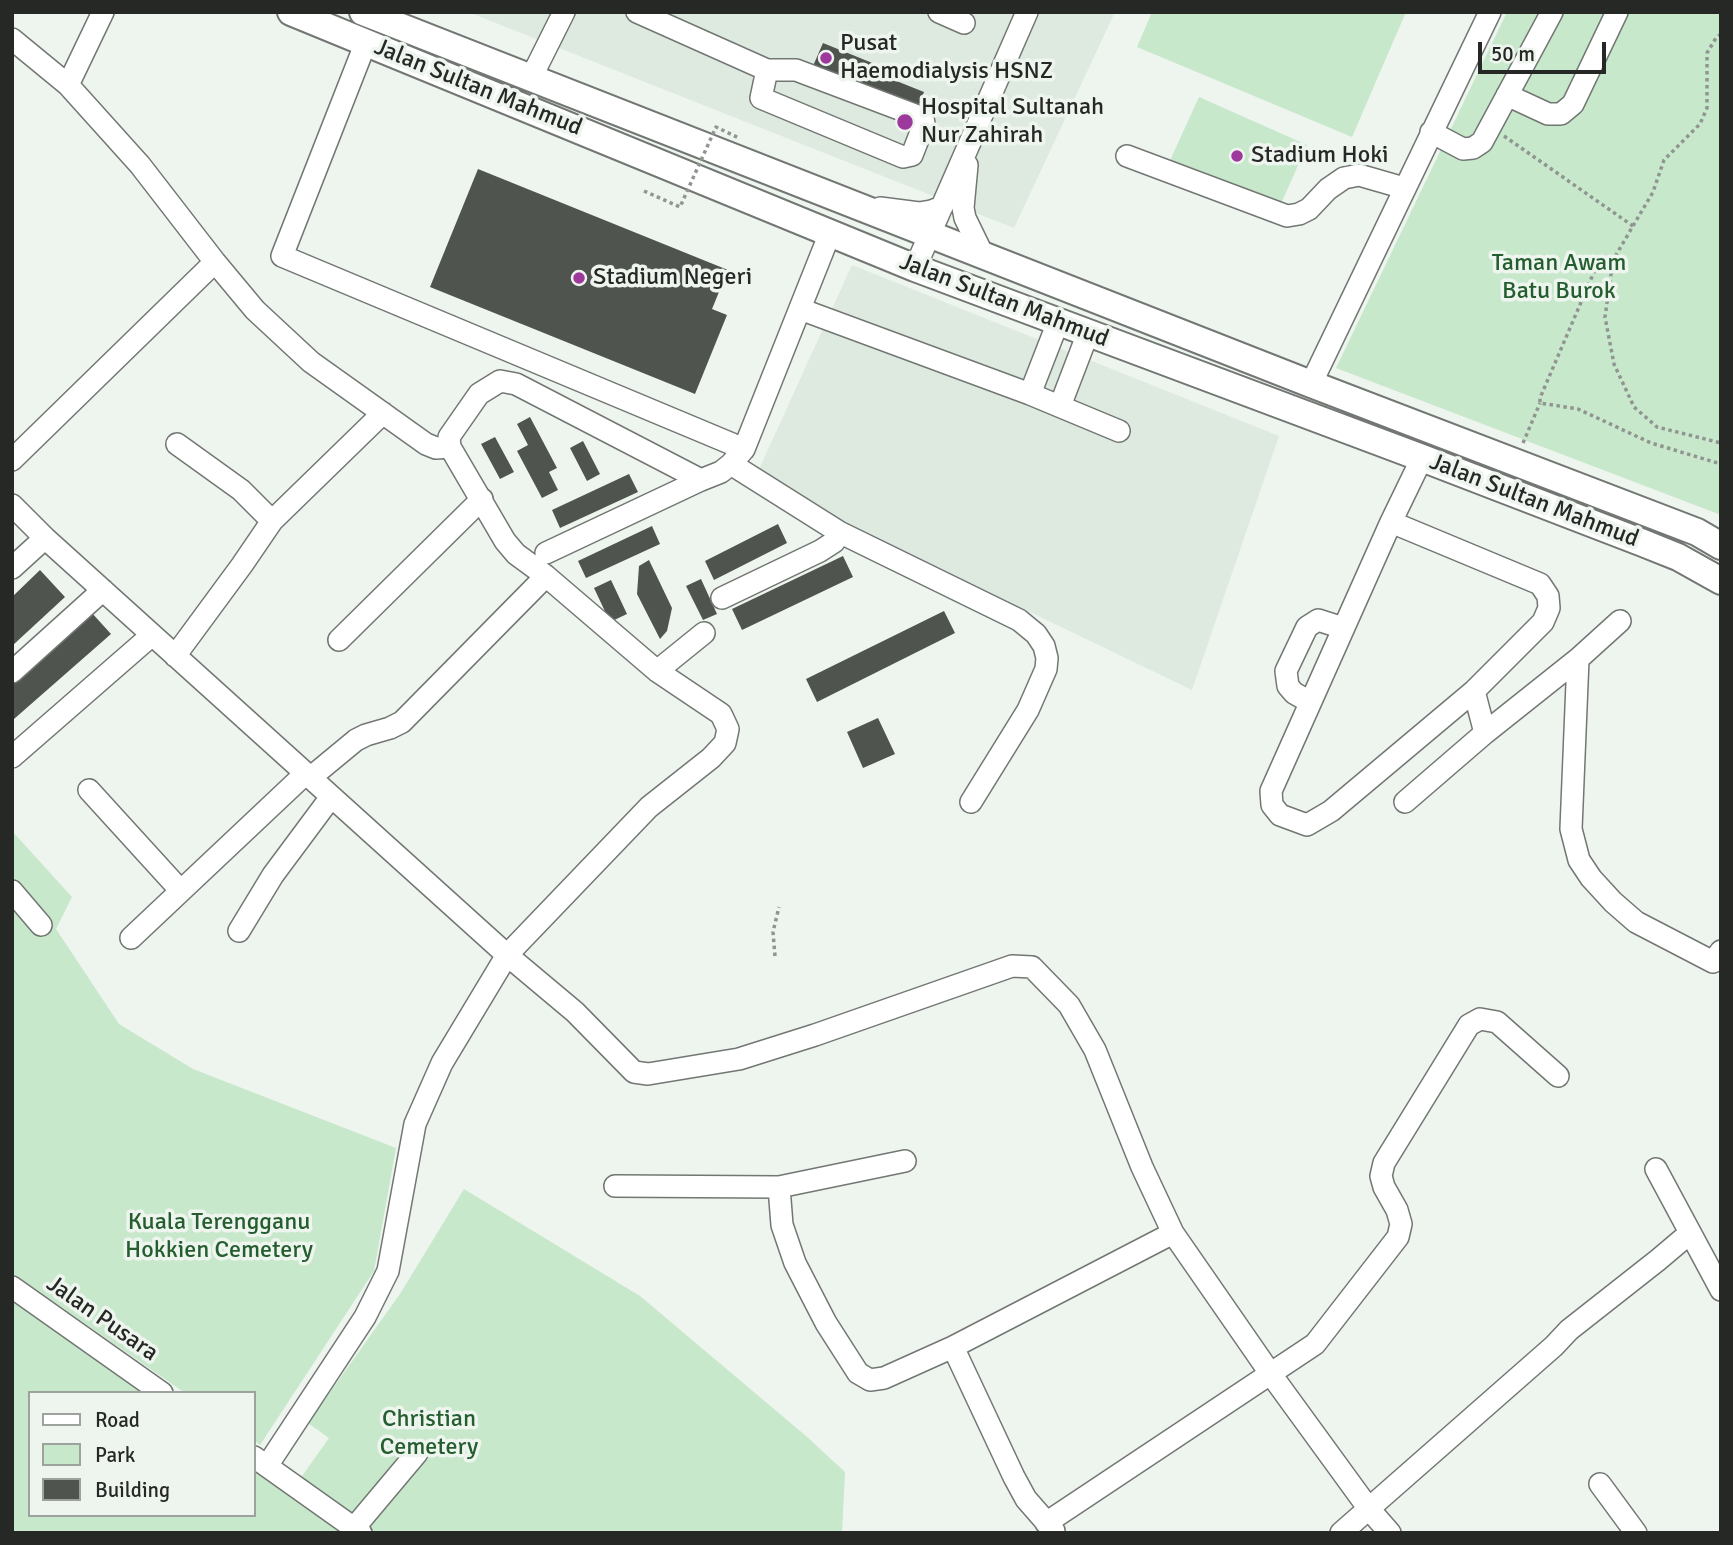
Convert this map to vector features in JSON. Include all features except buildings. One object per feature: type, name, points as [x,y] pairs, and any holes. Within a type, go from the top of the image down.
[{"type":"main road","name":"Jalan Sultan Mahmud","points":[[291,12],[915,268],[1678,557],[1721,581]]},
{"type":"main road","name":"Jalan Sultan Mahmud","points":[[363,12],[984,257],[1696,532],[1721,546]]},
{"type":"street","points":[[68,85],[103,12]]},
{"type":"street","points":[[531,78],[564,12]]},
{"type":"street","points":[[637,12],[767,70],[796,70],[923,117],[924,124],[912,155],[902,157],[761,99],[767,70]]},
{"type":"street","points":[[939,12],[964,23]]},
{"type":"street","points":[[915,268],[1027,12]]},
{"type":"street","points":[[1311,384],[1490,12]]},
{"type":"street","points":[[1430,132],[1463,149],[1473,148],[1482,142],[1552,12]]},
{"type":"street","points":[[1507,94],[1549,114],[1561,114],[1573,104],[1617,12]]},
{"type":"street","points":[[12,39],[68,85],[140,165],[255,310],[311,362],[426,444],[436,448],[450,447]]},
{"type":"street","points":[[366,42],[282,256],[737,456],[839,532],[1019,620],[1037,634],[1044,646],[1046,668],[1028,710],[971,802]]},
{"type":"street","points":[[968,149],[963,208],[965,218],[984,257]]},
{"type":"street","points":[[1127,156],[1287,216],[1309,209],[1328,188],[1344,178],[1359,175],[1404,188]]},
{"type":"street","points":[[850,204],[919,213],[942,207]]},
{"type":"street","points":[[546,553],[721,472],[737,456],[830,233]]},
{"type":"street","points":[[12,460],[215,262]]},
{"type":"street","points":[[800,309],[1030,394],[1119,431]]},
{"type":"street","points":[[1030,394],[1058,322]]},
{"type":"street","points":[[1060,406],[1088,333]]},
{"type":"street","points":[[418,1453],[358,1530],[260,1462],[365,1317],[388,1271],[415,1124],[442,1063],[507,955],[649,807],[711,758],[724,743],[728,729],[721,714],[657,671],[546,576],[516,554],[505,541],[450,447],[449,437],[479,394],[500,381],[516,384],[701,480]]},
{"type":"street","points":[[175,656],[272,521],[383,413]]},
{"type":"street","points":[[177,444],[241,491],[272,521]]},
{"type":"street","points":[[1391,522],[1540,584],[1548,596],[1549,607],[1543,622],[1474,691],[1331,811],[1307,825],[1280,815],[1272,805],[1271,791],[1391,522],[1422,458]]},
{"type":"street","points":[[339,640],[482,499]]},
{"type":"street","points":[[12,505],[331,797],[507,955],[575,1012],[634,1072],[648,1074],[739,1059],[816,1035],[1012,966],[1032,967],[1069,1005],[1095,1050],[1142,1167],[1173,1233],[1270,1373],[1369,1509],[1390,1533]]},
{"type":"street","points":[[722,598],[820,551],[834,542],[839,532]]},
{"type":"street","points":[[12,568],[45,538]]},
{"type":"street","points":[[131,938],[308,776],[356,740],[390,729],[402,722],[546,576]]},
{"type":"street","points":[[12,672],[103,590]]},
{"type":"street","points":[[1310,702],[1288,686],[1286,671],[1307,627],[1318,620],[1343,628]]},
{"type":"street","points":[[1405,802],[1620,621]]},
{"type":"street","points":[[657,671],[704,633]]},
{"type":"street","points":[[12,757],[152,635]]},
{"type":"street","points":[[1578,659],[1572,829],[1579,860],[1613,902],[1636,922],[1718,960]]},
{"type":"street","points":[[1474,691],[1485,733]]},
{"type":"street","points":[[89,790],[181,891]]},
{"type":"street","points":[[239,931],[274,875],[331,797]]},
{"type":"street","points":[[12,891],[41,925]]},
{"type":"street","points":[[953,1347],[1014,1477],[1027,1499],[1051,1528],[1315,1344],[1398,1237],[1401,1224],[1397,1210],[1384,1187],[1381,1176],[1384,1163],[1469,1026],[1480,1019],[1497,1022],[1558,1076]]},
{"type":"street","points":[[615,1186],[779,1187],[905,1161]]},
{"type":"street","points":[[1656,1169],[1721,1290]]},
{"type":"street","points":[[779,1187],[782,1225],[795,1263],[858,1373],[870,1380],[884,1378],[953,1347],[1173,1233]]},
{"type":"street","points":[[1341,1533],[1561,1338],[1690,1233]]},
{"type":"street","name":"Jalan Pusara","points":[[12,1287],[159,1391]]},
{"type":"street","points":[[1600,1484],[1636,1533]]},
{"type":"path","points":[[1721,34],[1707,53],[1707,108],[1700,124],[1664,160],[1654,192],[1613,260],[1605,317],[1614,364],[1634,407],[1657,427],[1721,443]]},
{"type":"path","points":[[645,191],[680,207],[716,127],[740,138]]},
{"type":"path","points":[[1491,127],[1633,226]]},
{"type":"path","points":[[1515,463],[1594,272],[1609,260],[1613,260]]},
{"type":"path","points":[[1540,403],[1578,409],[1651,443],[1721,464]]},
{"type":"path","points":[[775,956],[773,932],[779,907]]},
{"type":"shaded area","name":"Hospital Sultanah Nur Zahirah","points":[[468,12],[1115,12],[1014,228]]},
{"type":"shaded area","points":[[852,265],[1279,436],[1192,690],[810,506],[756,476]]},
{"type":"green space","points":[[1152,12],[1406,12],[1352,137],[1137,47]]},
{"type":"green space","name":"Taman Awam Batu Burok","points":[[1507,12],[1721,12],[1721,515],[1336,368]]},
{"type":"green space","name":"Stadium Hoki","points":[[1199,97],[1307,145],[1276,215],[1167,167]]},
{"type":"green space","name":"Kuala Terengganu Hokkien Cemetery","points":[[12,831],[72,897],[56,929],[119,1024],[193,1069],[396,1148],[374,1271],[260,1445],[256,1442],[256,1391],[182,1391],[12,1273]]},
{"type":"green space","name":"Christian Cemetery","points":[[464,1189],[640,1296],[806,1436],[845,1472],[842,1533],[376,1533],[300,1479],[329,1438],[308,1423],[400,1294]]},
{"type":"green space","points":[[12,1301],[142,1391],[28,1391],[28,1517],[256,1517],[256,1468],[348,1533],[12,1533]]},
{"type":"place","name":"Pusat Haemodialysis HSNZ","points":[[826,58]]},
{"type":"place","name":"Hospital Sultanah Nur Zahirah","points":[[905,122]]},
{"type":"place","name":"Stadium Hoki","points":[[1237,156]]},
{"type":"place","name":"Stadium Negeri","points":[[579,278]]}]
